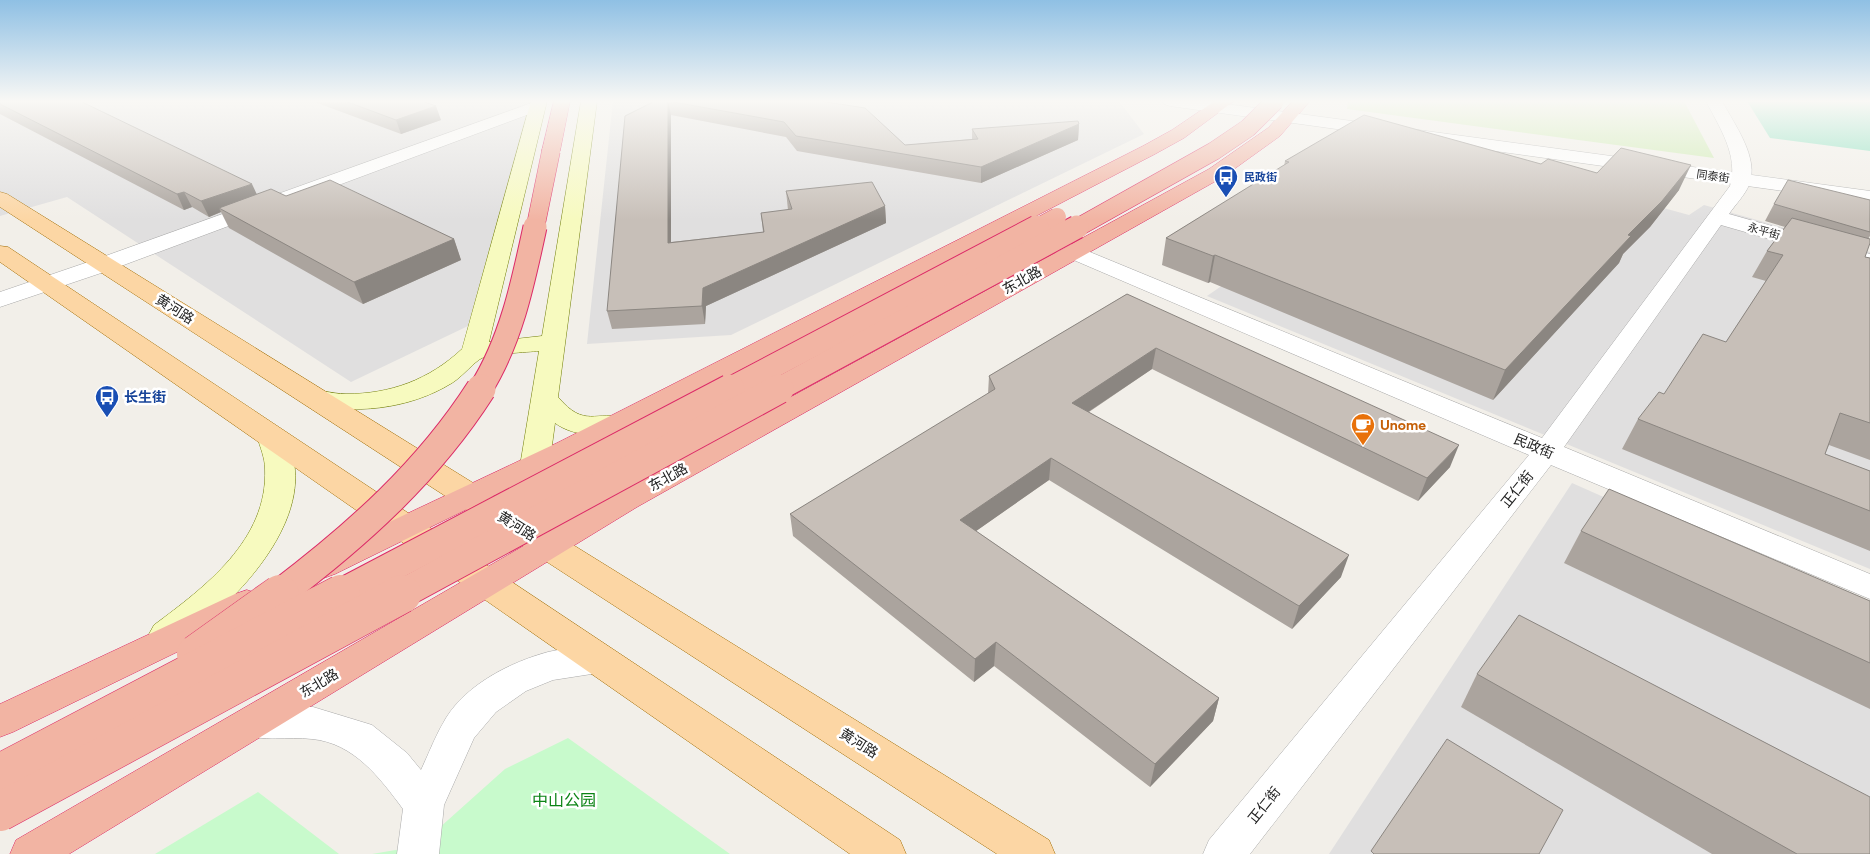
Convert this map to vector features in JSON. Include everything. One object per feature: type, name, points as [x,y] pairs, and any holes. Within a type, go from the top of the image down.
[{"type":"highway","points":[[44,750],[177,667],[274,598],[351,538],[400,494],[442,445],[475,399],[499,356],[515,313],[552,141]]},
{"type":"highway","points":[[0,721],[617,424],[1166,141]]},
{"type":"highway","points":[[0,773],[1199,141]]},
{"type":"highway","name":"东北路","points":[[0,812],[1192,165],[1230,141]]},
{"type":"highway","name":"东北路","points":[[31,854],[487,583],[531,547],[678,472],[1216,173],[1263,141]]},
{"type":"highway","points":[[617,424],[678,472]]},
{"type":"main road","points":[[313,397],[342,402],[370,401],[396,396],[427,385],[454,370],[474,352],[528,141]]},
{"type":"main road","points":[[531,547],[534,465],[583,141]]},
{"type":"main road","name":"黄河路","points":[[0,198],[470,496],[531,547],[1034,854]]},
{"type":"main road","points":[[0,252],[885,854]]},
{"type":"main road","points":[[474,352],[553,342]]},
{"type":"main road","points":[[545,398],[557,414],[573,424],[594,427],[617,424]]},
{"type":"main road","points":[[143,652],[197,611],[237,573],[264,538],[277,503],[280,469],[271,436]]},
{"type":"street","points":[[0,300],[105,264],[438,141]]},
{"type":"street","name":"同泰街","points":[[1515,141],[1742,175],[1870,197]]},
{"type":"street","points":[[1733,141],[1741,158],[1742,175]]},
{"type":"street","name":"同泰街","points":[[1742,175],[1870,189]]},
{"type":"street","name":"正仁街","points":[[1224,854],[1547,451],[1716,217],[1742,175]]},
{"type":"street","name":"永平街","points":[[1716,217],[1870,261]]},
{"type":"street","name":"民政街","points":[[1005,224],[1870,587]]},
{"type":"street","points":[[418,854],[424,805],[460,728],[483,700],[513,680],[549,666],[598,659]]},
{"type":"street","points":[[253,723],[313,723],[359,737],[393,764],[424,805]]},
{"type":"shaded area","points":[[0,141],[519,141],[468,326],[351,382],[67,197],[0,216]]},
{"type":"shaded area","points":[[609,141],[1130,141],[731,335],[587,344]]},
{"type":"shaded area","points":[[1525,170],[1689,215],[1704,205],[1870,252],[1870,569],[1207,296],[1387,172]]},
{"type":"shaded area","points":[[1572,483],[1870,615],[1870,854],[1329,854]]},
{"type":"green space","points":[[1586,141],[1705,141],[1714,158]]},
{"type":"green space","points":[[1792,141],[1870,141],[1870,151]]},
{"type":"green space","name":"中山公园","points":[[568,738],[730,854],[372,854],[419,846],[505,769]]},
{"type":"green space","points":[[258,792],[339,854],[155,854]]},
{"type":"building","points":[[72,141],[163,141],[252,184],[201,201],[184,192],[177,194]]},
{"type":"building","points":[[623,141],[668,141],[668,243],[764,232],[761,213],[792,209],[786,191],[872,182],[885,206],[703,288],[702,306],[607,311]]},
{"type":"building","points":[[825,141],[901,141],[905,145],[955,141],[1041,141],[981,167]]},
{"type":"building","points":[[1320,141],[1457,141],[1541,164],[1548,159],[1597,173],[1621,148],[1691,165],[1662,201],[1628,235],[1631,236],[1505,370],[1215,255],[1213,256],[1166,238],[1289,162],[1285,161]]},
{"type":"building","points":[[330,180],[454,239],[354,282],[219,208],[271,189],[286,196]]},
{"type":"building","points":[[1788,180],[1870,200],[1870,232],[1774,204]]},
{"type":"building","points":[[1792,218],[1870,239],[1865,257],[1870,258],[1870,423],[1840,413],[1825,454],[1870,471],[1870,511],[1638,419],[1659,392],[1664,394],[1703,334],[1726,342],[1783,255],[1767,251]]},
{"type":"building","points":[[1127,294],[1459,445],[1427,478],[1156,348],[1072,403],[1349,555],[1299,606],[1051,458],[960,520],[1219,698],[1155,764],[996,642],[975,659],[790,514],[995,389],[989,376]]},
{"type":"building","points":[[1609,489],[1870,601],[1870,663],[1581,531]]},
{"type":"building","points":[[1519,615],[1870,797],[1870,854],[1797,854],[1477,674]]},
{"type":"building","points":[[1447,739],[1563,810],[1539,854],[1374,854],[1371,851]]},
{"type":"place","name":"民政街","points":[[1226,198]]},
{"type":"place","name":"长生街","points":[[107,418]]},
{"type":"place","name":"Unome","points":[[1363,446]]}]
